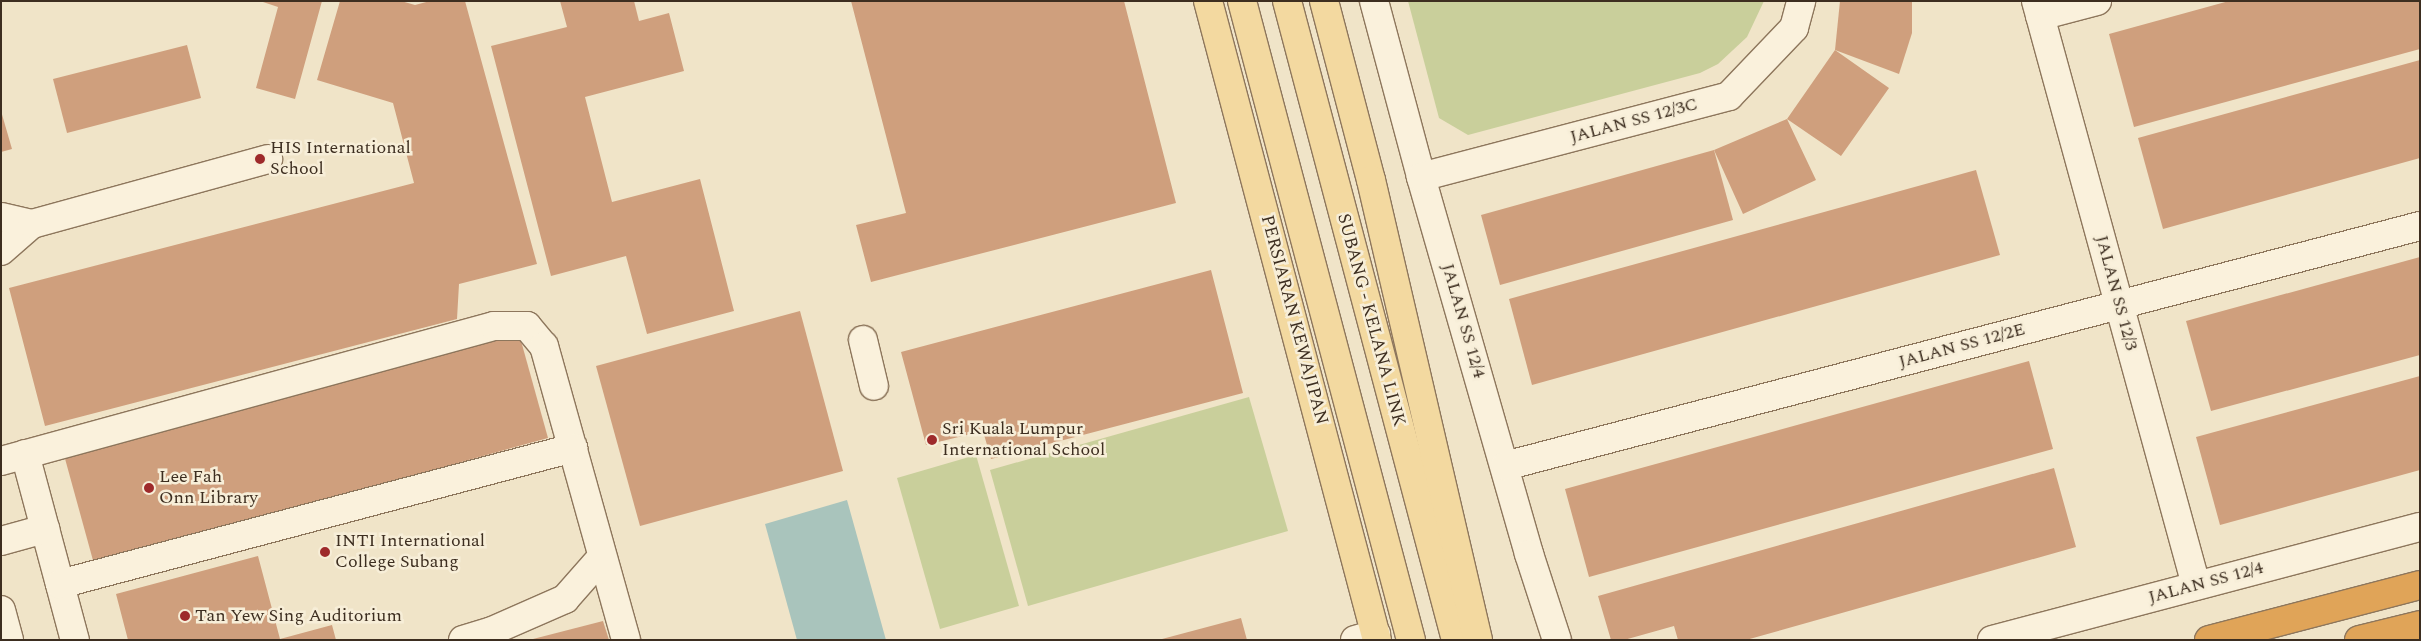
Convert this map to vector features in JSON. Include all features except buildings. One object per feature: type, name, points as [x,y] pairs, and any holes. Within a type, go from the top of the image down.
[{"type":"highway","points":[[2209,640],[2420,584]]},
{"type":"highway","points":[[2359,640],[2420,625]]},
{"type":"main road","name":"PERSIARAN KEWAJIPAN","points":[[1208,1],[1370,638]]},
{"type":"main road","points":[[1242,1],[1411,640]]},
{"type":"main road","name":"SUBANG - KELANA LINK","points":[[1286,1],[1456,640]]},
{"type":"main road","points":[[1324,1],[1408,340],[1478,640]]},
{"type":"main road","points":[[1335,1],[1384,183],[1408,340]]},
{"type":"street","name":"JALAN SS 12/4","points":[[1374,1],[1421,178],[1557,640]]},
{"type":"street","name":"JALAN SS 12/3C","points":[[1421,178],[1729,96],[1794,28],[1801,1]]},
{"type":"street","points":[[2038,9],[2097,1]]},
{"type":"street","name":"JALAN SS 12/3","points":[[2038,9],[2196,586]]},
{"type":"street","points":[[1,251],[32,224],[268,159]]},
{"type":"street","points":[[1,217],[32,224]]},
{"type":"street","name":"JALAN SS 12/2E","points":[[1505,466],[2420,226]]},
{"type":"street","points":[[75,640],[46,529],[13,458],[494,326],[527,326],[544,346],[573,448],[601,558],[626,640]]},
{"type":"street","points":[[863,340],[874,386]]},
{"type":"street","points":[[60,584],[573,448]]},
{"type":"street","name":"JALAN SS 12/4","points":[[1992,640],[2420,527]]},
{"type":"street","points":[[1,540],[46,529]]},
{"type":"street","points":[[464,640],[492,631],[565,599],[601,558]]},
{"type":"street","points":[[1,610],[9,640]]},
{"type":"green space","points":[[1408,1],[1764,1],[1747,37],[1718,64],[1700,73],[1468,135],[1439,118]]},
{"type":"green space","points":[[1249,397],[1288,531],[1028,606],[990,470]]},
{"type":"green space","points":[[976,455],[1019,606],[940,629],[897,478]]},
{"type":"water","points":[[847,500],[886,640],[797,640],[765,524]]},
{"type":"place","name":"HIS International School","points":[[260,159]]},
{"type":"place","name":"Sri Kuala Lumpur International School","points":[[932,440]]},
{"type":"place","name":"Lee Fah Onn Library","points":[[149,488]]},
{"type":"place","name":"INTI International College Subang","points":[[325,552]]},
{"type":"place","name":"Tan Yew Sing Auditorium","points":[[185,616]]}]
